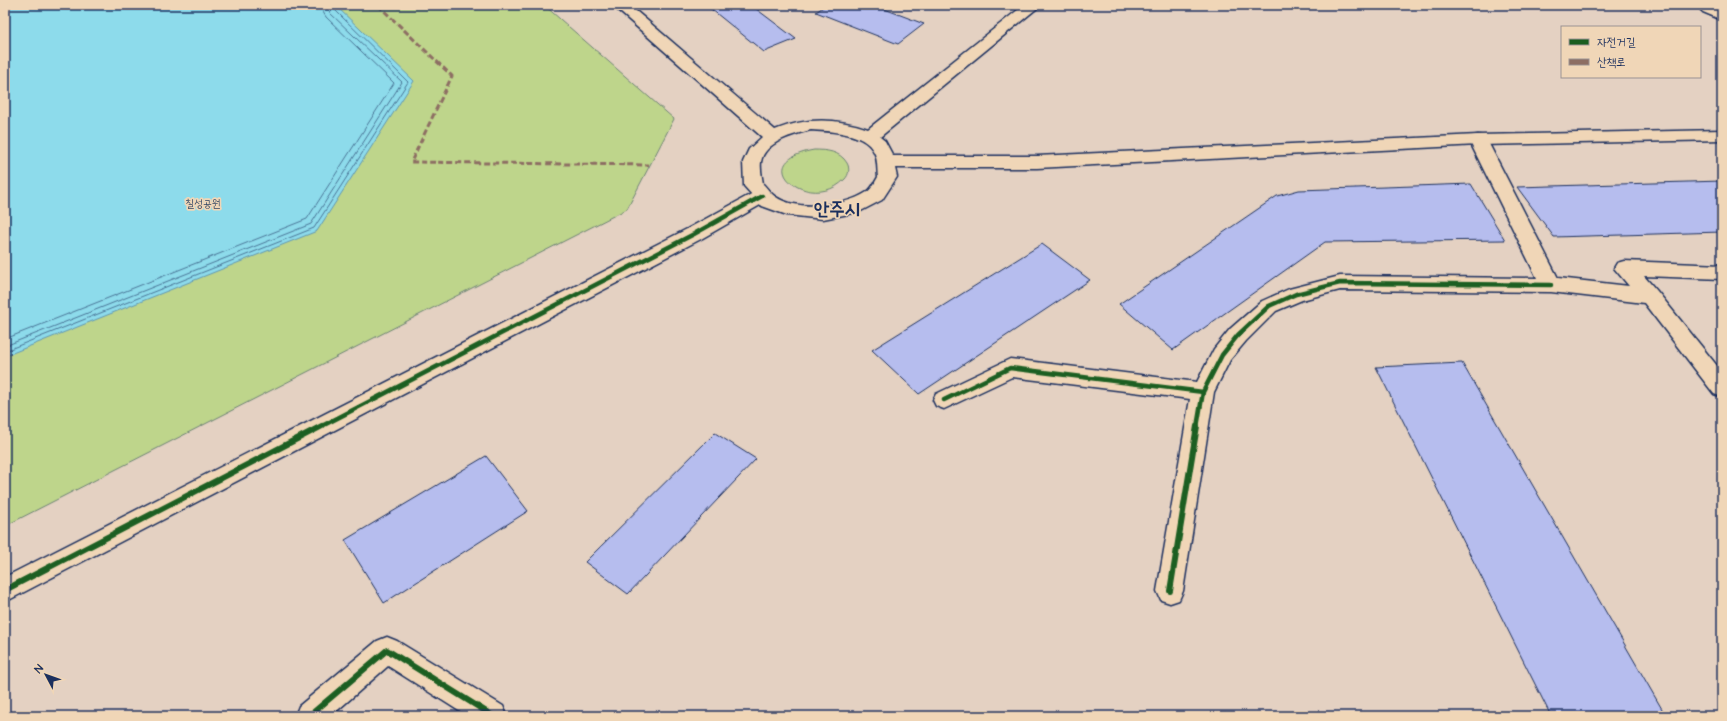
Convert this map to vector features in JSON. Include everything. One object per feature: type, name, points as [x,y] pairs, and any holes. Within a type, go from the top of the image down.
[{"type":"street","points":[[620,5],[773,137]]},
{"type":"street","points":[[869,137],[1033,5]]},
{"type":"street","points":[[1709,5],[1708,8],[1722,16]]},
{"type":"street","points":[[811,125],[831,125],[852,129],[869,137],[883,149],[889,162],[888,177],[879,191],[866,202],[847,210],[825,213],[801,212],[779,207],[762,196],[753,184],[750,172],[752,160],[760,148],[773,137],[792,129],[811,125]]},
{"type":"street","points":[[889,162],[1037,162],[1478,140],[1722,135]]},
{"type":"street","points":[[1478,140],[1551,285]]},
{"type":"street","points":[[5,590],[680,241],[762,196]]},
{"type":"street","points":[[1722,272],[1624,268],[1650,296],[1722,388]]},
{"type":"street","points":[[1170,591],[1203,392],[1222,355],[1238,334],[1269,306],[1296,294],[1340,283],[1551,285],[1650,296]]},
{"type":"street","points":[[944,400],[1010,368],[1203,392]]},
{"type":"street","points":[[309,716],[387,650],[493,716]]},
{"type":"green space","name":"칠성공원","points":[[5,5],[544,5],[674,119],[627,209],[5,526]]},
{"type":"green space","points":[[814,150],[823,150],[837,154],[844,159],[848,165],[849,169],[845,179],[831,189],[816,191],[802,189],[791,182],[785,174],[785,165],[794,156]]},
{"type":"water","points":[[5,5],[335,5],[414,81],[317,231],[5,356]]},
{"type":"building","points":[[706,5],[751,5],[796,39],[764,52]]},
{"type":"building","points":[[826,5],[874,5],[924,24],[898,44],[816,12]]},
{"type":"building","points":[[1722,181],[1722,232],[1554,237],[1517,187]]},
{"type":"building","points":[[1471,184],[1505,240],[1325,242],[1173,350],[1119,304],[1277,196],[1299,190]]},
{"type":"building","points":[[1042,244],[1090,280],[919,394],[872,350]]},
{"type":"building","points":[[1462,363],[1666,716],[1551,716],[1376,367]]},
{"type":"building","points":[[715,433],[756,459],[628,594],[585,562]]},
{"type":"building","points":[[486,456],[528,511],[384,603],[345,540]]},
{"type":"marked path","points":[[378,5],[452,76],[411,162],[649,165]]},
{"type":"cycle path","points":[[5,590],[694,234],[762,196]]},
{"type":"cycle path","points":[[1170,591],[1203,392],[1222,355],[1238,335],[1269,306],[1296,294],[1340,283],[1551,285]]},
{"type":"cycle path","points":[[944,400],[1010,368],[1203,392]]},
{"type":"cycle path","points":[[309,716],[387,650],[493,716]]},
{"type":"district","name":"안주시","points":[[837,208]]}]
